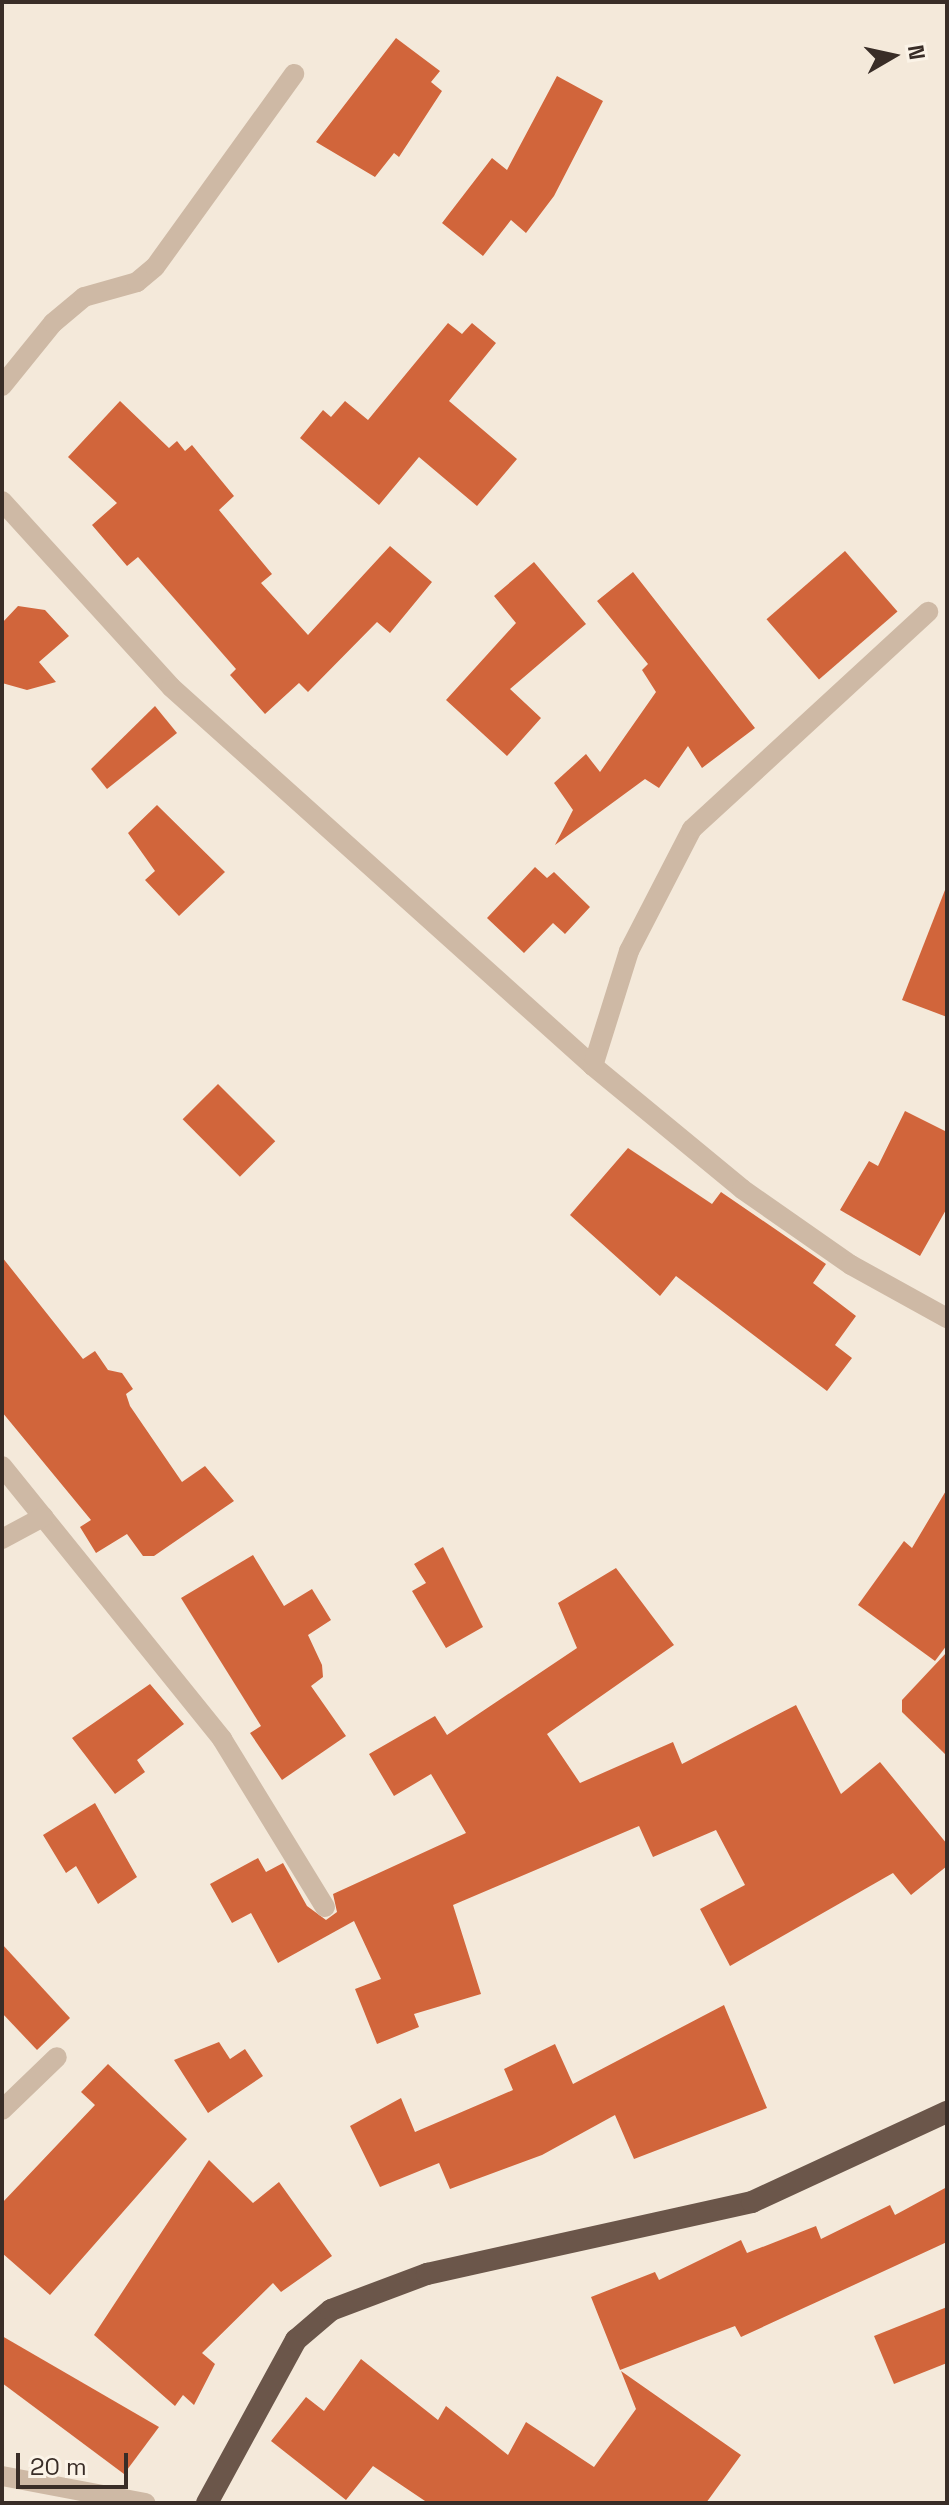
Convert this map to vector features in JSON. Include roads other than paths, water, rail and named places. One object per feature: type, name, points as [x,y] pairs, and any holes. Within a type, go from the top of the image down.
[{"type":"highway","points":[[207,2503],[296,2340],[331,2310],[427,2274],[752,2202],[947,2112]]},
{"type":"street","points":[[2,386],[53,323],[84,297],[137,282],[155,267],[294,74]]},
{"type":"street","points":[[2,501],[171,687],[593,1066],[742,1189],[851,1265],[947,1318]]},
{"type":"street","points":[[593,1066],[629,951],[692,829],[928,612]]},
{"type":"street","points":[[2,1466],[229,1748],[325,1907]]},
{"type":"street","points":[[2,1539],[43,1517]]},
{"type":"street","points":[[2,2110],[57,2057]]},
{"type":"street","points":[[2,2476],[145,2503]]}]
